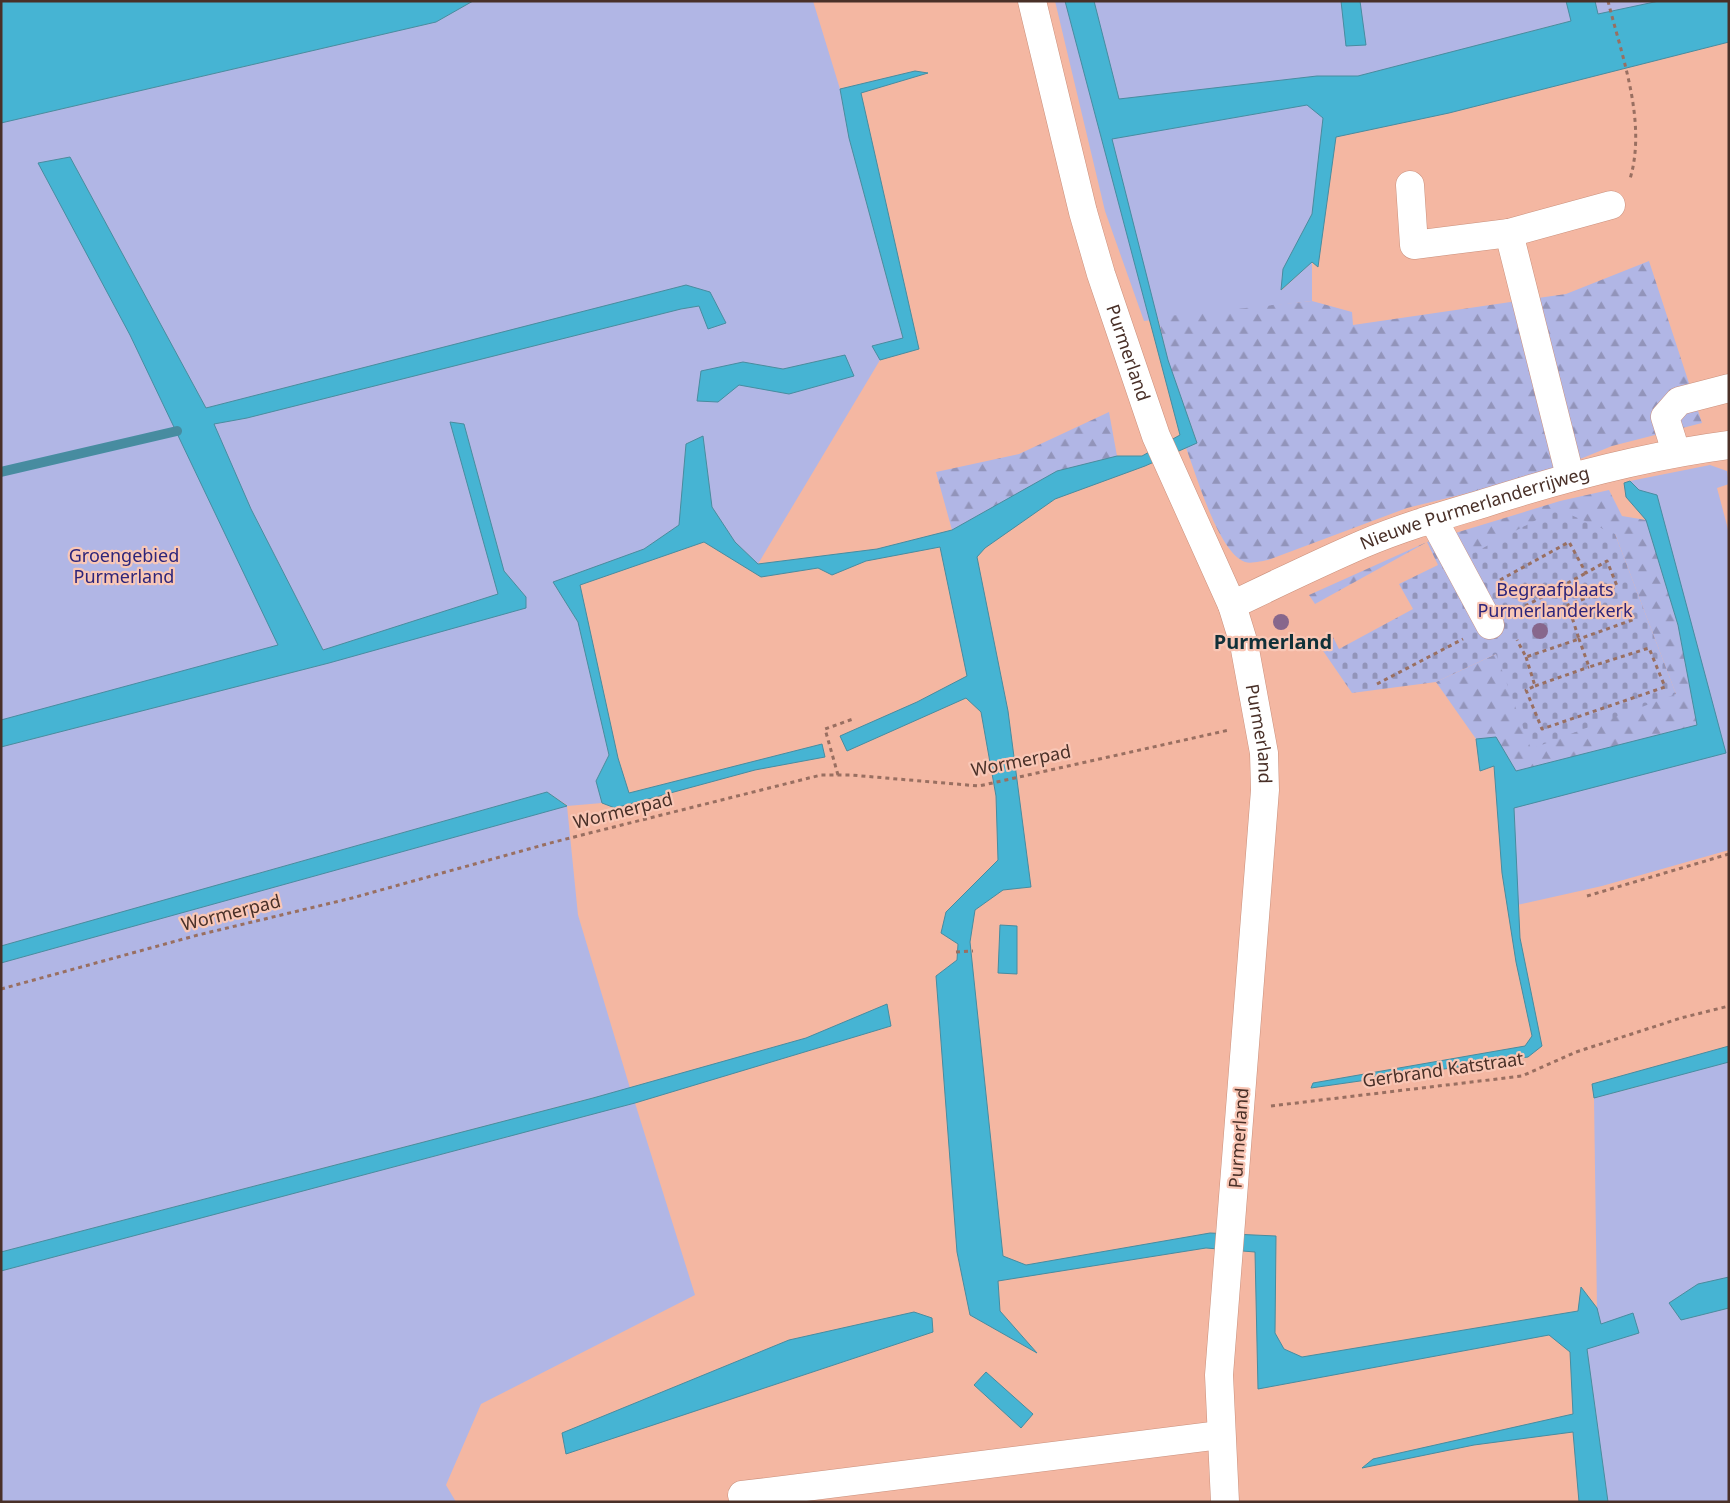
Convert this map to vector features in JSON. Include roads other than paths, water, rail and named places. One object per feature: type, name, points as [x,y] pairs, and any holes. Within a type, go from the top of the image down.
[{"type":"street","name":"Purmerland","points":[[1032,1],[1085,221],[1101,274],[1156,436],[1232,606],[1249,666],[1264,753],[1265,790],[1233,1218],[1219,1375],[1220,1435],[1225,1502]]},
{"type":"street","points":[[1410,185],[1414,245],[1509,233],[1611,205]]},
{"type":"street","points":[[1509,233],[1570,476]]},
{"type":"street","points":[[1676,452],[1665,417],[1678,402],[1729,388]]},
{"type":"street","name":"Nieuwe Purmerlanderrijweg","points":[[1232,606],[1364,543],[1432,519],[1570,476],[1676,452],[1729,445]]},
{"type":"street","points":[[1432,519],[1473,595],[1497,622]]},
{"type":"street","points":[[742,1495],[1220,1435]]},
{"type":"waterway","points":[[1,472],[177,431]]},
{"type":"district","name":"Purmerland","points":[[1273,642]]},
{"type":"park label","name":"Groengebied Purmerland","points":[[124,566]]},
{"type":"park label","name":"Begraafplaats Purmerlanderkerk","points":[[1555,600]]}]
